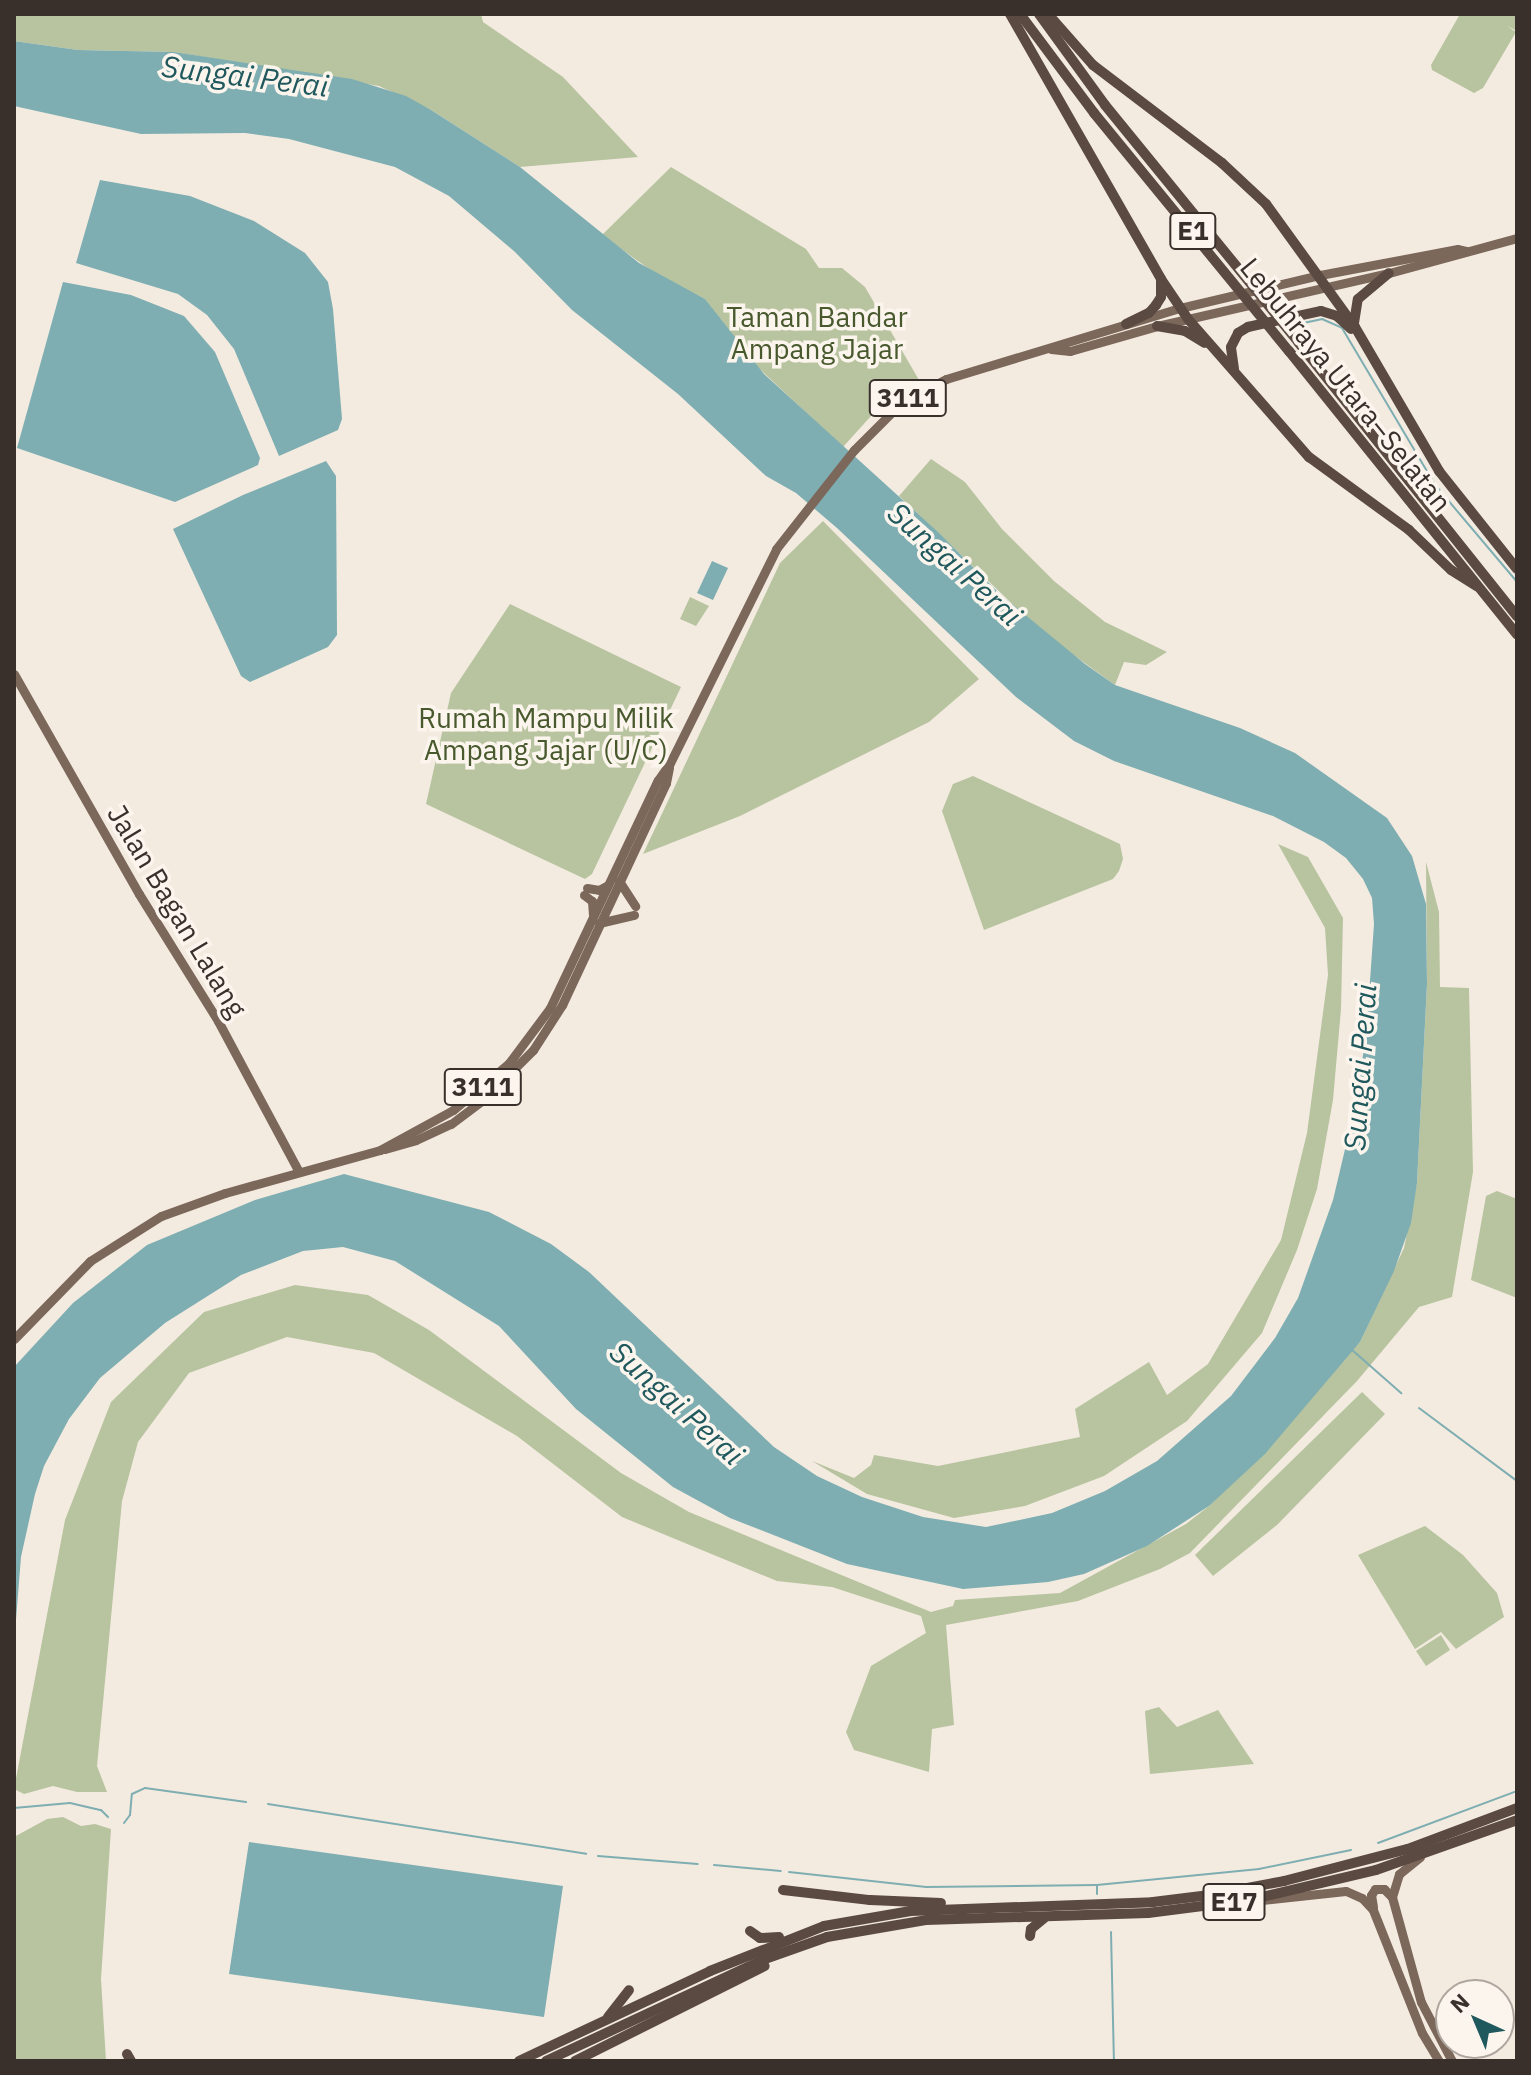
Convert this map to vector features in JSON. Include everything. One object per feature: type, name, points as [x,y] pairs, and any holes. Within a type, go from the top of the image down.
[{"type":"highway","points":[[1010,14],[1161,279],[1188,319],[1309,457],[1409,530],[1451,570],[1477,586]]},
{"type":"highway","name":"Lebuhraya Utara–Selatan","points":[[1020,14],[1094,113],[1517,635]]},
{"type":"highway","name":"Lebuhraya Utara–Selatan","points":[[1039,14],[1105,105],[1517,616]]},
{"type":"highway","points":[[1048,14],[1093,65],[1254,191],[1329,287],[1439,471],[1517,569]]},
{"type":"highway","points":[[1355,327],[1353,313],[1358,299],[1389,273]]},
{"type":"highway","points":[[1126,324],[1149,313],[1156,305],[1161,297],[1161,279]]},
{"type":"highway","points":[[1235,371],[1230,353],[1238,333],[1316,311],[1332,314],[1361,341]]},
{"type":"highway","points":[[1157,326],[1185,331],[1214,348]]},
{"type":"highway","name":"E17","points":[[519,2061],[607,2019],[856,1919],[980,1906],[1153,1902],[1210,1895],[1284,1881],[1408,1849],[1517,1808]]},
{"type":"highway","name":"E17","points":[[546,2061],[799,1940],[893,1924],[1148,1913],[1249,1900],[1420,1857],[1517,1820]]},
{"type":"highway","points":[[783,1890],[870,1900],[980,1906]]},
{"type":"highway","points":[[1030,1936],[1031,1929],[1044,1918]]},
{"type":"highway","points":[[750,1931],[769,1939],[799,1940]]},
{"type":"highway","points":[[575,2061],[675,2011],[799,1940]]},
{"type":"highway","points":[[607,2019],[629,1990]]},
{"type":"main road","name":"3111","points":[[1051,349],[1070,351],[1157,326],[1460,256],[1466,251],[1517,238]]},
{"type":"main road","name":"3111","points":[[596,922],[658,780],[670,763],[767,565],[854,450],[882,419],[917,393],[946,379],[1051,349],[1066,340],[1180,308],[1320,275],[1458,249],[1466,251]]},
{"type":"main road","name":"Jalan Bagan Lalang","points":[[14,674],[139,894],[218,1021],[299,1172]]},
{"type":"main road","points":[[14,1339],[90,1261],[161,1216],[299,1172],[416,1140],[451,1124],[512,1073],[550,1027],[596,922],[594,906],[586,891],[599,890],[615,882],[635,910],[596,922]]},
{"type":"main road","points":[[1420,1857],[1399,1874],[1392,1897],[1421,2002],[1452,2061]]},
{"type":"main road","points":[[1392,1897],[1382,1888],[1375,1889],[1371,1895],[1373,1910],[1422,2033],[1439,2061]]},
{"type":"main road","points":[[1249,1900],[1290,1900],[1346,1891],[1359,1896],[1373,1910]]},
{"type":"green space","points":[[14,14],[481,14],[483,22],[563,77],[638,157],[520,167],[431,110],[379,86],[174,52],[78,50],[14,41]]},
{"type":"green space","points":[[1460,14],[1517,14],[1515,30],[1507,26],[1516,32],[1483,88],[1474,93],[1432,70],[1431,65]]},
{"type":"green space","name":"Taman Bandar Ampang Jajar","points":[[671,167],[806,249],[819,268],[842,268],[865,287],[919,380],[890,395],[843,447],[749,359],[705,299],[656,274],[602,235]]},
{"type":"green space","points":[[931,459],[965,482],[1002,529],[1054,581],[1105,622],[1167,652],[1146,665],[1124,662],[1115,685],[1043,633],[899,496]]},
{"type":"green space","points":[[823,521],[979,679],[929,722],[740,816],[643,854],[780,563]]},
{"type":"green space","points":[[690,597],[709,606],[696,626],[680,619]]},
{"type":"green space","name":"Rumah Mampu Milik Ampang Jajar (U/C)","points":[[510,604],[681,687],[592,874],[585,879],[426,804],[451,693]]},
{"type":"green space","points":[[973,776],[1120,844],[1123,859],[1119,871],[1113,879],[984,930],[942,811],[953,784]]},
{"type":"green space","points":[[1278,844],[1308,857],[1343,918],[1341,1009],[1333,1100],[1317,1189],[1297,1250],[1262,1333],[1187,1421],[1104,1476],[1025,1506],[954,1518],[867,1494],[812,1461],[854,1478],[871,1465],[874,1455],[938,1466],[1080,1437],[1075,1409],[1149,1362],[1167,1395],[1208,1364],[1281,1240],[1307,1133],[1328,975],[1325,928]]},
{"type":"green space","points":[[1426,862],[1439,912],[1440,987],[1469,988],[1473,1172],[1452,1297],[1419,1307],[1357,1381],[1190,1553],[1160,1569],[1078,1601],[946,1625],[954,1725],[932,1729],[929,1772],[854,1750],[846,1732],[871,1666],[926,1633],[921,1616],[832,1587],[777,1581],[622,1517],[517,1436],[374,1353],[287,1337],[189,1373],[138,1442],[122,1501],[97,1766],[107,1792],[77,1792],[53,1786],[24,1794],[14,1789],[65,1520],[111,1402],[204,1312],[295,1285],[368,1295],[429,1330],[621,1473],[689,1512],[931,1612],[953,1606],[955,1600],[1060,1593],[1186,1524],[1209,1506],[1360,1342],[1404,1248],[1417,1183],[1427,984]]},
{"type":"green space","points":[[1497,1191],[1517,1199],[1517,1298],[1471,1280],[1486,1196]]},
{"type":"green space","points":[[1362,1392],[1385,1414],[1277,1525],[1213,1576],[1195,1555]]},
{"type":"green space","points":[[1425,1526],[1463,1555],[1497,1593],[1504,1617],[1456,1649],[1441,1632],[1415,1649],[1358,1555]]},
{"type":"green space","points":[[1441,1635],[1450,1650],[1426,1666],[1416,1651]]},
{"type":"green space","points":[[1159,1707],[1177,1727],[1218,1710],[1254,1764],[1150,1774],[1145,1711]]},
{"type":"green space","points":[[63,1817],[81,1826],[95,1824],[111,1829],[101,1979],[106,2061],[14,2061],[14,1837],[47,1819]]},
{"type":"water","name":"Sungai Perai","points":[[14,41],[78,50],[174,52],[352,79],[406,96],[431,110],[520,167],[639,263],[705,299],[764,374],[938,532],[1000,594],[1085,664],[1115,685],[1240,728],[1295,753],[1387,818],[1412,856],[1426,904],[1427,984],[1417,1183],[1411,1223],[1394,1271],[1360,1342],[1265,1454],[1209,1506],[1147,1546],[1084,1574],[1048,1582],[963,1589],[847,1564],[730,1518],[673,1487],[576,1409],[499,1326],[395,1261],[343,1247],[303,1251],[241,1275],[165,1323],[100,1378],[69,1419],[44,1466],[35,1494],[21,1557],[14,1645],[14,1367],[73,1303],[147,1245],[255,1200],[344,1174],[489,1212],[551,1244],[589,1272],[774,1447],[817,1476],[862,1497],[923,1517],[986,1527],[1052,1513],[1105,1491],[1157,1461],[1231,1396],[1275,1338],[1298,1298],[1333,1200],[1351,1124],[1366,1038],[1374,924],[1372,898],[1363,879],[1346,858],[1324,842],[1273,816],[1114,761],[1074,741],[1016,697],[837,528],[796,493],[766,476],[678,394],[572,310],[515,252],[449,196],[395,167],[289,139],[245,133],[141,134],[14,106]]},
{"type":"water","points":[[100,180],[190,196],[254,221],[305,253],[328,282],[342,419],[338,430],[279,456],[234,349],[207,315],[178,294],[76,263]]},
{"type":"water","points":[[63,282],[131,295],[184,316],[215,352],[260,458],[258,465],[175,502],[17,448]]},
{"type":"water","points":[[326,461],[336,476],[337,635],[328,647],[250,682],[241,676],[173,529],[243,495]]},
{"type":"water","points":[[712,561],[728,568],[713,600],[697,593]]},
{"type":"water","points":[[249,1842],[563,1886],[544,2017],[229,1974]]},
{"type":"waterway","points":[[1294,325],[1322,319],[1342,328],[1436,486],[1517,582]]},
{"type":"waterway","points":[[1351,1349],[1401,1393]]},
{"type":"waterway","points":[[1419,1408],[1517,1481]]},
{"type":"waterway","points":[[124,1823],[130,1815],[132,1794],[145,1788],[246,1802]]},
{"type":"waterway","points":[[1378,1843],[1517,1791]]},
{"type":"waterway","points":[[14,1808],[70,1803],[101,1810],[108,1817]]},
{"type":"waterway","points":[[268,1804],[586,1854]]},
{"type":"waterway","points":[[789,1872],[926,1887],[1097,1885],[1259,1869],[1351,1850]]},
{"type":"waterway","points":[[598,1856],[698,1864]]},
{"type":"waterway","points":[[714,1865],[781,1871]]},
{"type":"waterway","points":[[1097,1886],[1097,1894]]},
{"type":"waterway","points":[[1111,1932],[1114,2061]]}]
